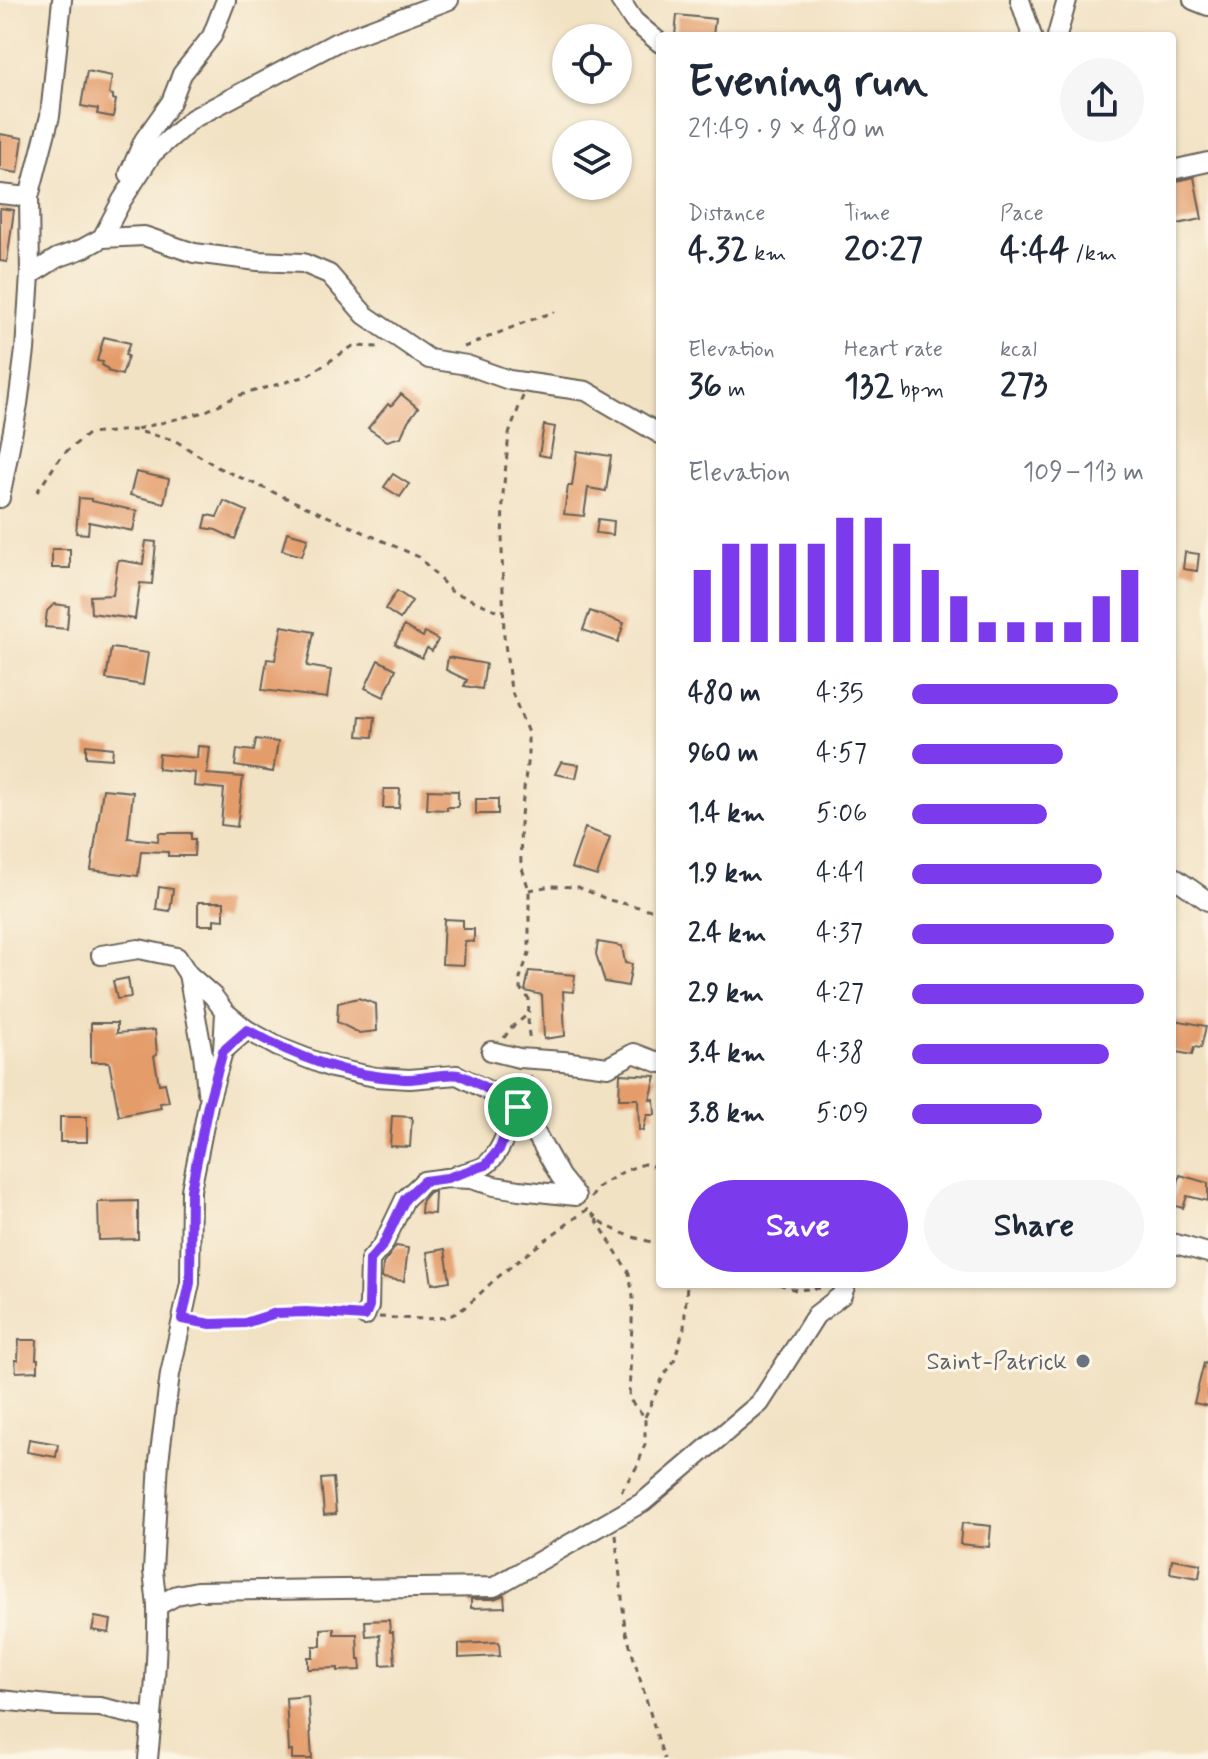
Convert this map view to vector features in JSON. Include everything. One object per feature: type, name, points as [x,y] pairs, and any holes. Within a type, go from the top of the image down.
[{"type":"street","points":[[0,498],[22,377],[30,275],[29,197],[50,116],[62,0]]},
{"type":"street","points":[[122,200],[131,168],[144,140],[171,102],[182,74],[212,36],[226,0]]},
{"type":"street","points":[[102,238],[152,154],[192,119],[337,42],[449,0]]},
{"type":"street","points":[[620,0],[634,21],[656,40]]},
{"type":"street","points":[[1020,0],[1031,32]]},
{"type":"street","points":[[1058,32],[1068,1]]},
{"type":"street","points":[[1176,169],[1208,162]]},
{"type":"street","points":[[0,194],[29,197]]},
{"type":"street","points":[[30,275],[57,258],[102,238],[144,236],[194,253],[303,263],[329,274],[365,315],[429,359],[467,365],[509,380],[586,391],[656,432]]},
{"type":"street","points":[[1176,879],[1208,901]]},
{"type":"street","points":[[101,955],[139,949],[177,957],[188,974],[247,1030],[278,1047],[332,1068],[375,1077],[410,1079],[457,1075],[522,1109],[560,1176],[576,1196],[519,1190],[471,1179],[424,1181],[405,1199],[383,1245],[370,1260],[369,1306],[365,1316]]},
{"type":"street","points":[[188,974],[203,1054],[208,1105]]},
{"type":"street","points":[[148,1759],[157,1635],[153,1571],[159,1461],[170,1374],[190,1283],[191,1190],[208,1105],[223,1051],[225,1012]]},
{"type":"street","points":[[223,1051],[247,1030]]},
{"type":"street","points":[[491,1051],[519,1058],[608,1067],[634,1053],[656,1061]]},
{"type":"street","points":[[447,1178],[486,1165],[500,1148],[518,1107]]},
{"type":"street","points":[[1176,1244],[1208,1253]]},
{"type":"street","points":[[157,1606],[177,1595],[197,1591],[494,1587],[643,1502],[760,1403],[816,1315],[844,1290]]},
{"type":"street","points":[[0,1700],[100,1707],[152,1719]]},
{"type":"path","points":[[463,347],[555,312]]},
{"type":"path","points":[[37,492],[62,455],[88,434],[133,430],[204,412],[237,396],[307,376],[353,346],[382,347]]},
{"type":"path","points":[[518,1107],[534,1068],[528,1027],[529,999],[520,988],[520,978],[529,953],[529,890],[521,865],[520,824],[528,733],[511,690],[504,636],[503,494],[509,434],[526,382]]},
{"type":"path","points":[[133,430],[174,440],[219,468],[419,557],[451,591],[503,613]]},
{"type":"path","points":[[529,890],[551,886],[578,887],[609,900],[656,911]]},
{"type":"path","points":[[182,1319],[211,1324],[245,1323],[276,1313],[306,1312],[409,1318],[449,1316],[588,1209],[598,1187],[609,1179],[644,1164],[656,1167]]},
{"type":"path","points":[[588,1209],[629,1273],[633,1297],[629,1399],[645,1417]]},
{"type":"path","points":[[596,1219],[618,1231],[656,1243]]},
{"type":"path","points":[[664,1759],[625,1629],[614,1519],[618,1494],[638,1465],[645,1444],[645,1417],[663,1377],[674,1361],[684,1328],[687,1288]]},
{"type":"path","points":[[790,1288],[844,1290]]},
{"type":"building","points":[[677,15],[715,19],[713,32],[675,32]]},
{"type":"building","points":[[87,71],[112,76],[109,94],[116,100],[113,117],[97,114],[98,109],[81,106]]},
{"type":"building","points":[[0,134],[23,138],[18,173],[0,170]]},
{"type":"building","points":[[1194,177],[1202,219],[1176,224],[1176,181]]},
{"type":"building","points":[[0,208],[14,210],[7,262],[0,261]]},
{"type":"building","points":[[104,337],[130,343],[122,375],[107,371],[103,362],[97,361]]},
{"type":"building","points":[[401,394],[418,408],[401,437],[387,441],[368,428]]},
{"type":"building","points":[[544,425],[555,427],[550,457],[539,455]]},
{"type":"building","points":[[577,451],[611,456],[606,491],[588,488],[584,516],[564,514]]},
{"type":"building","points":[[136,472],[169,479],[164,503],[130,495]]},
{"type":"building","points":[[393,474],[409,484],[400,497],[384,487]]},
{"type":"building","points":[[79,498],[137,511],[133,531],[89,522],[88,534],[76,533]]},
{"type":"building","points":[[224,501],[247,511],[235,539],[204,528],[207,515],[217,517]]},
{"type":"building","points":[[598,519],[614,521],[613,535],[596,533]]},
{"type":"building","points":[[287,532],[308,538],[302,556],[282,550]]},
{"type":"building","points":[[146,541],[156,542],[152,584],[140,583],[135,619],[91,613],[90,596],[113,595],[118,560],[143,564]]},
{"type":"building","points":[[52,549],[70,549],[70,568],[52,568]]},
{"type":"building","points":[[1185,552],[1199,554],[1197,571],[1183,569]]},
{"type":"building","points":[[397,591],[412,601],[400,619],[385,609]]},
{"type":"building","points":[[54,604],[69,606],[67,629],[45,627],[47,611]]},
{"type":"building","points":[[590,611],[624,623],[618,642],[583,630]]},
{"type":"building","points":[[282,626],[314,632],[307,666],[331,670],[327,698],[262,690],[267,659],[275,660]]},
{"type":"building","points":[[404,626],[423,637],[425,632],[438,640],[432,651],[427,648],[422,658],[395,644]]},
{"type":"building","points":[[111,648],[148,653],[143,685],[106,679]]},
{"type":"building","points":[[448,657],[486,664],[482,689],[464,686],[467,680],[446,670]]},
{"type":"building","points":[[378,660],[396,669],[384,697],[365,688]]},
{"type":"building","points":[[360,716],[375,717],[373,737],[358,736]]},
{"type":"building","points":[[256,739],[278,742],[273,772],[235,766],[237,749],[254,751]]},
{"type":"building","points":[[86,745],[113,748],[112,759],[86,757]]},
{"type":"building","points":[[198,746],[210,747],[207,774],[243,777],[237,827],[221,825],[224,789],[194,786],[195,773],[158,769],[159,754],[197,758]]},
{"type":"building","points":[[561,762],[579,765],[576,778],[555,774]]},
{"type":"building","points":[[103,789],[133,792],[128,838],[158,841],[159,833],[191,833],[191,839],[195,839],[194,856],[168,856],[168,852],[141,851],[138,876],[91,870]]},
{"type":"building","points":[[384,789],[400,789],[399,808],[383,808]]},
{"type":"building","points":[[428,790],[458,791],[458,807],[427,809]]},
{"type":"building","points":[[476,799],[498,799],[498,814],[476,814]]},
{"type":"building","points":[[585,828],[610,837],[597,876],[571,868]]},
{"type":"building","points":[[159,887],[173,889],[170,911],[156,909]]},
{"type":"building","points":[[198,902],[224,902],[224,920],[214,919],[214,925],[198,925]]},
{"type":"building","points":[[444,919],[463,920],[463,929],[474,929],[474,942],[465,941],[464,965],[442,964]]},
{"type":"building","points":[[598,942],[622,946],[625,963],[632,964],[628,986],[605,982],[596,954]]},
{"type":"building","points":[[529,971],[575,975],[573,992],[563,991],[565,1036],[544,1039],[542,995],[525,991]]},
{"type":"building","points":[[128,978],[131,997],[117,999],[113,981]]},
{"type":"building","points":[[358,998],[376,1004],[377,1031],[359,1033],[337,1022],[338,1003]]},
{"type":"building","points":[[1176,1020],[1206,1026],[1201,1048],[1194,1047],[1192,1055],[1176,1052]]},
{"type":"building","points":[[91,1023],[117,1023],[117,1033],[155,1030],[157,1055],[154,1056],[159,1084],[165,1083],[169,1102],[160,1103],[161,1108],[119,1116],[109,1062],[91,1062]]},
{"type":"building","points":[[620,1074],[656,1076],[650,1100],[654,1099],[655,1115],[647,1115],[643,1131],[639,1130],[638,1099],[619,1099]]},
{"type":"building","points":[[392,1116],[412,1117],[410,1147],[390,1146]]},
{"type":"building","points":[[60,1117],[87,1117],[87,1142],[60,1142]]},
{"type":"building","points":[[1180,1175],[1208,1183],[1208,1201],[1187,1196],[1183,1208],[1176,1206]]},
{"type":"building","points":[[429,1192],[435,1192],[434,1214],[421,1213],[422,1200]]},
{"type":"building","points":[[138,1201],[138,1239],[99,1240],[98,1202]]},
{"type":"building","points":[[396,1246],[408,1248],[404,1281],[382,1278],[383,1264]]},
{"type":"building","points":[[445,1249],[450,1281],[432,1284],[427,1252]]},
{"type":"building","points":[[19,1340],[37,1340],[38,1371],[16,1372]]},
{"type":"building","points":[[1204,1363],[1208,1364],[1208,1406],[1194,1403]]},
{"type":"building","points":[[29,1439],[58,1444],[56,1457],[27,1452]]},
{"type":"building","points":[[333,1478],[336,1514],[324,1515],[321,1479]]},
{"type":"building","points":[[962,1523],[991,1526],[989,1547],[960,1544]]},
{"type":"building","points":[[1172,1559],[1201,1564],[1199,1578],[1170,1573]]},
{"type":"building","points":[[504,1595],[505,1607],[471,1608],[471,1599],[494,1599]]},
{"type":"building","points":[[95,1617],[111,1620],[109,1633],[92,1630]]},
{"type":"building","points":[[389,1620],[395,1664],[381,1665],[380,1635],[366,1636],[365,1621]]},
{"type":"building","points":[[334,1628],[334,1634],[357,1634],[361,1670],[308,1669],[308,1657],[313,1657],[313,1646],[321,1646],[321,1629]]},
{"type":"building","points":[[499,1642],[500,1656],[459,1658],[459,1644]]},
{"type":"building","points":[[308,1696],[312,1759],[292,1759],[286,1698]]},
{"type":"place","name":"Saint-Patrick","points":[[1083,1361]]},
{"type":"route","points":[[247,1030],[278,1047],[332,1068],[375,1077],[410,1079],[457,1075],[518,1107],[500,1148],[486,1165],[447,1178],[424,1181],[405,1199],[383,1245],[370,1260],[369,1306],[365,1316],[276,1313],[245,1323],[211,1324],[182,1319],[190,1283],[191,1190],[208,1105],[223,1051],[247,1030]]}]
